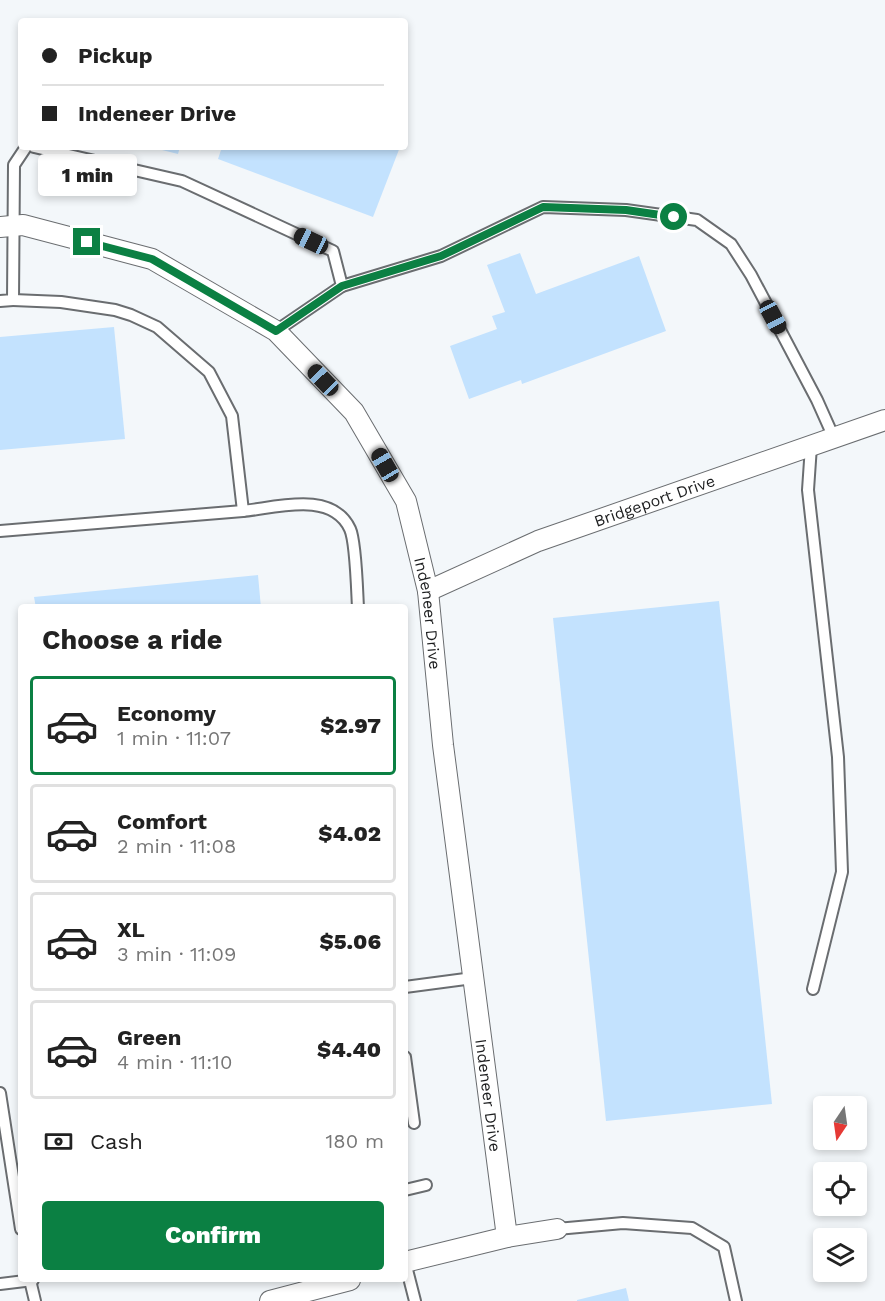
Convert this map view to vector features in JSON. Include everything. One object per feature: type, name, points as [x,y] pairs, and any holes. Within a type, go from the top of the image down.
[{"type":"street","name":"Indeneer Drive","points":[[6,226],[23,225],[152,259],[276,331],[354,412],[406,501],[428,591],[443,745],[507,1237]]},
{"type":"street","name":"Bridgeport Drive","points":[[428,591],[538,542],[885,420]]},
{"type":"street","points":[[408,1261],[507,1237],[557,1229]]},
{"type":"street","points":[[270,1301],[326,1294],[347,1282]]},
{"type":"lane","points":[[13,300],[6,226],[14,165],[24,150]]},
{"type":"lane","points":[[47,150],[182,182],[333,251],[342,286]]},
{"type":"lane","points":[[276,331],[342,286],[441,256],[543,207],[626,210],[697,220],[731,244],[751,275],[818,400],[834,438]]},
{"type":"lane","points":[[0,301],[61,302],[115,310],[158,327],[209,372],[232,416],[243,511]]},
{"type":"lane","points":[[811,446],[808,490],[838,757],[842,872],[813,989]]},
{"type":"lane","points":[[0,531],[309,504],[338,513],[351,529],[358,604]]},
{"type":"lane","points":[[408,987],[473,978]]},
{"type":"lane","points":[[408,1079],[414,1123]]},
{"type":"lane","points":[[0,1093],[18,1210]]},
{"type":"lane","points":[[408,1189],[426,1185]]},
{"type":"lane","points":[[557,1229],[623,1223],[692,1228],[724,1247],[736,1301]]},
{"type":"lane","points":[[408,1274],[415,1301]]},
{"type":"lane","points":[[0,1284],[18,1282]]},
{"type":"lane","points":[[31,1282],[35,1301]]},
{"type":"building","points":[[162,150],[179,150],[178,154]]},
{"type":"building","points":[[221,150],[399,150],[373,217],[218,159]]},
{"type":"building","points":[[520,253],[536,294],[639,256],[666,331],[522,384],[521,380],[469,399],[450,346],[497,329],[492,316],[505,312],[487,265]]},
{"type":"building","points":[[114,327],[125,439],[0,450],[0,337]]},
{"type":"building","points":[[258,575],[261,604],[35,604],[34,597]]},
{"type":"building","points":[[719,601],[772,1104],[606,1121],[553,618]]},
{"type":"building","points":[[626,1288],[629,1301],[577,1301],[577,1300]]},
{"type":"route","points":[[87,242],[152,259],[276,331],[342,286],[441,256],[543,207],[626,210],[674,217]]}]
